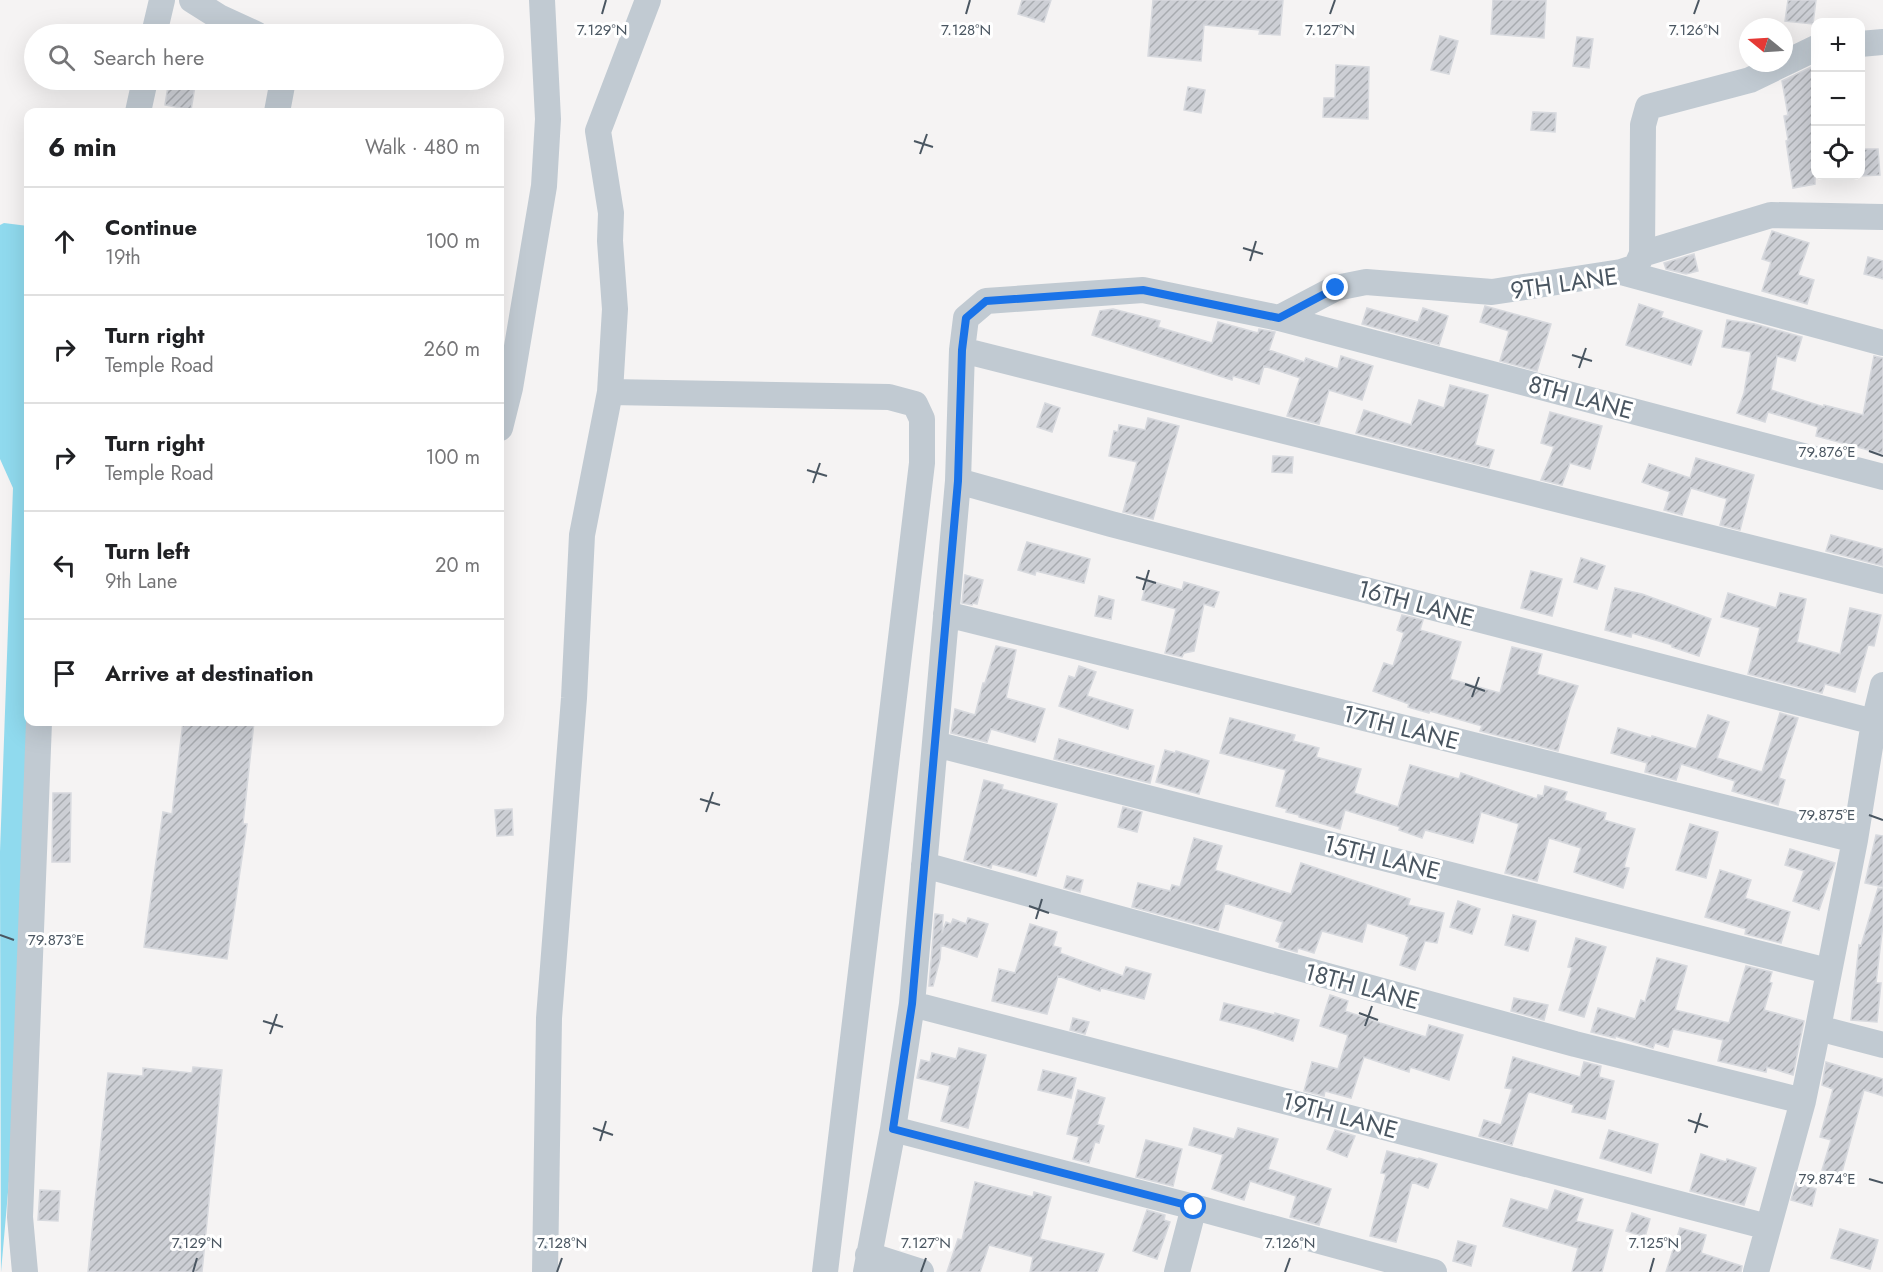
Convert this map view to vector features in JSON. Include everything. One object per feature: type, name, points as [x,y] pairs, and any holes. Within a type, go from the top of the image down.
[{"type":"street","points":[[156,24],[162,0]]},
{"type":"street","points":[[192,0],[234,24]]},
{"type":"street","points":[[504,412],[544,186],[548,119],[542,0]]},
{"type":"street","points":[[544,1272],[549,1018],[574,698],[582,535],[610,392],[615,309],[610,241],[611,213],[598,131],[648,0]]},
{"type":"street","points":[[1865,44],[1883,42]]},
{"type":"street","points":[[1621,272],[1636,267],[1642,254],[1643,125],[1648,106],[1750,80],[1811,50]]},
{"type":"street","points":[[139,108],[143,90]]},
{"type":"street","points":[[278,108],[281,90]]},
{"type":"street","points":[[1642,254],[1771,215],[1883,217]]},
{"type":"street","name":"9TH LANE","points":[[1279,318],[1336,288],[1366,282],[1492,292],[1621,272],[1883,343]]},
{"type":"street","name":"8TH LANE","points":[[867,1264],[893,1129],[912,1004],[958,481],[962,350],[966,318],[986,301],[1143,290],[1279,318],[1883,477]]},
{"type":"street","points":[[962,350],[1883,581]]},
{"type":"street","points":[[610,392],[889,397],[915,404],[922,419],[919,487],[825,1272]]},
{"type":"street","name":"16TH LANE","points":[[958,481],[1112,524],[1874,722]]},
{"type":"street","name":"17TH LANE","points":[[946,614],[1855,840]]},
{"type":"street","points":[[1756,1272],[1803,1101],[1855,840],[1874,722],[1883,686]]},
{"type":"street","points":[[25,1272],[20,1217],[39,726]]},
{"type":"street","name":"15TH LANE","points":[[935,744],[1828,971]]},
{"type":"street","name":"18TH LANE","points":[[924,865],[1575,1044],[1803,1101]]},
{"type":"street","name":"19TH LANE","points":[[912,1004],[1768,1227]]},
{"type":"street","points":[[1818,1028],[1883,1045]]},
{"type":"street","points":[[893,1129],[1434,1272]]},
{"type":"street","points":[[1177,1272],[1194,1207]]},
{"type":"street","points":[[867,1264],[921,1272]]},
{"type":"water","points":[[4,223],[24,226],[24,726],[28,726],[20,1056],[1,1272],[0,852],[13,488],[0,459],[0,225]]},
{"type":"building","points":[[1022,0],[1051,0],[1044,22],[1018,14]]},
{"type":"building","points":[[1153,0],[1283,0],[1280,35],[1259,34],[1260,30],[1204,25],[1201,61],[1148,56]]},
{"type":"building","points":[[1493,0],[1546,0],[1544,38],[1491,34]]},
{"type":"building","points":[[1788,0],[1816,0],[1811,24],[1793,22],[1793,18],[1785,18]]},
{"type":"building","points":[[1440,36],[1458,41],[1449,74],[1431,70]]},
{"type":"building","points":[[1577,37],[1593,39],[1589,68],[1573,66]]},
{"type":"building","points":[[1336,65],[1369,67],[1368,119],[1323,117],[1324,98],[1335,98]]},
{"type":"building","points":[[1811,67],[1811,180],[1815,180],[1815,184],[1793,188],[1784,116],[1788,115],[1782,81]]},
{"type":"building","points":[[1188,87],[1205,90],[1201,113],[1184,110]]},
{"type":"building","points":[[167,90],[194,90],[191,108],[165,105]]},
{"type":"building","points":[[1533,112],[1556,113],[1555,132],[1531,130]]},
{"type":"building","points":[[1865,149],[1878,149],[1880,175],[1865,176]]},
{"type":"building","points":[[1772,231],[1809,243],[1798,275],[1814,280],[1807,304],[1762,291],[1771,262],[1762,259]]},
{"type":"building","points":[[1694,254],[1698,271],[1686,274],[1666,269],[1664,263]]},
{"type":"building","points":[[1868,257],[1883,261],[1883,279],[1864,274]]},
{"type":"building","points":[[1639,304],[1663,312],[1661,317],[1702,331],[1691,365],[1626,345]]},
{"type":"building","points":[[1485,306],[1551,324],[1537,371],[1500,361],[1509,331],[1480,322]]},
{"type":"building","points":[[1367,308],[1418,322],[1423,308],[1448,316],[1439,345],[1362,324]]},
{"type":"building","points":[[1113,309],[1160,321],[1158,327],[1212,343],[1218,322],[1258,333],[1259,329],[1275,332],[1269,350],[1304,362],[1306,358],[1338,369],[1341,356],[1373,366],[1362,400],[1329,390],[1319,424],[1287,416],[1300,378],[1264,366],[1259,384],[1233,376],[1232,380],[1092,335],[1100,311]]},
{"type":"building","points":[[1727,320],[1755,324],[1802,337],[1795,361],[1777,356],[1771,390],[1824,407],[1824,405],[1863,415],[1874,356],[1883,358],[1883,454],[1816,436],[1818,427],[1768,412],[1765,422],[1737,413],[1744,393],[1751,352],[1722,347]]},
{"type":"building","points":[[1450,385],[1488,395],[1475,445],[1494,450],[1489,467],[1356,433],[1364,410],[1411,425],[1419,400],[1444,408]]},
{"type":"building","points":[[1045,403],[1060,408],[1052,432],[1037,427]]},
{"type":"building","points":[[1550,412],[1602,426],[1590,469],[1570,463],[1562,485],[1541,480],[1554,447],[1541,443]]},
{"type":"building","points":[[1148,418],[1179,426],[1153,519],[1123,512],[1137,462],[1109,456],[1114,431],[1118,432],[1119,425],[1145,430]]},
{"type":"building","points":[[1273,456],[1293,457],[1292,473],[1272,472]]},
{"type":"building","points":[[1696,458],[1754,475],[1740,530],[1720,525],[1727,499],[1691,488],[1682,515],[1664,510],[1670,492],[1642,482],[1649,464],[1690,478]]},
{"type":"building","points":[[1831,535],[1883,549],[1883,566],[1826,551]]},
{"type":"building","points":[[1027,542],[1090,559],[1084,583],[1036,571],[1035,575],[1018,570]]},
{"type":"building","points":[[1581,558],[1605,566],[1597,589],[1574,582]]},
{"type":"building","points":[[1531,571],[1562,579],[1552,616],[1521,608]]},
{"type":"building","points":[[965,575],[983,580],[977,604],[962,603]]},
{"type":"building","points":[[1147,580],[1182,590],[1184,582],[1219,592],[1214,607],[1204,604],[1194,651],[1184,653],[1182,657],[1165,653],[1176,609],[1142,600]]},
{"type":"building","points":[[1615,588],[1642,594],[1711,619],[1699,656],[1632,633],[1631,637],[1605,630]]},
{"type":"building","points":[[1728,593],[1776,608],[1780,593],[1806,599],[1797,642],[1840,654],[1850,608],[1881,615],[1874,646],[1868,645],[1855,692],[1825,684],[1822,693],[1748,674],[1760,628],[1721,617]]},
{"type":"building","points":[[1099,596],[1114,600],[1111,619],[1095,616]]},
{"type":"building","points":[[1402,615],[1423,620],[1420,630],[1461,642],[1450,679],[1500,693],[1512,647],[1542,654],[1537,674],[1578,686],[1558,751],[1480,731],[1482,726],[1408,707],[1409,704],[1373,691],[1384,663],[1393,666],[1404,633],[1397,630]]},
{"type":"building","points":[[996,646],[1016,650],[1006,698],[1045,709],[1035,742],[991,729],[987,742],[951,733],[955,709],[975,715]]},
{"type":"building","points":[[1079,666],[1096,672],[1087,696],[1133,710],[1128,729],[1059,706],[1069,676],[1075,678]]},
{"type":"building","points":[[1780,713],[1798,718],[1779,778],[1785,780],[1778,805],[1732,791],[1735,781],[1681,764],[1676,780],[1645,772],[1647,763],[1611,753],[1618,728],[1696,749],[1708,715],[1729,722],[1717,758],[1762,772]]},
{"type":"building","points":[[1230,718],[1295,735],[1293,741],[1319,748],[1316,757],[1361,769],[1354,793],[1398,807],[1410,765],[1459,779],[1461,773],[1537,799],[1538,795],[1543,796],[1545,786],[1567,792],[1564,800],[1606,813],[1604,820],[1635,829],[1624,867],[1629,868],[1623,888],[1574,872],[1581,848],[1549,838],[1537,881],[1505,873],[1519,824],[1481,812],[1473,843],[1425,830],[1422,838],[1399,830],[1400,827],[1345,810],[1340,829],[1286,812],[1287,809],[1276,806],[1286,770],[1220,753]]},
{"type":"building","points":[[183,726],[254,726],[243,824],[247,824],[227,959],[144,947],[163,812],[172,814]]},
{"type":"building","points":[[1059,739],[1154,766],[1150,783],[1054,759]]},
{"type":"building","points":[[1165,750],[1209,761],[1199,794],[1156,782]]},
{"type":"building","points":[[984,780],[1003,785],[1002,789],[1057,804],[1036,876],[992,864],[991,868],[964,860]]},
{"type":"building","points":[[53,793],[71,793],[70,862],[52,862]]},
{"type":"building","points":[[1123,807],[1142,812],[1137,832],[1118,827]]},
{"type":"building","points":[[512,809],[513,835],[497,836],[495,810]]},
{"type":"building","points":[[1690,824],[1718,832],[1706,878],[1676,870]]},
{"type":"building","points":[[1876,835],[1883,836],[1883,887],[1865,883]]},
{"type":"building","points":[[1194,838],[1222,846],[1215,870],[1291,894],[1301,863],[1410,899],[1408,905],[1444,913],[1437,943],[1425,941],[1415,970],[1400,965],[1409,937],[1367,923],[1362,942],[1322,931],[1314,953],[1298,948],[1297,952],[1279,947],[1280,943],[1276,941],[1283,922],[1225,903],[1218,930],[1132,907],[1138,883],[1170,891],[1172,885],[1180,887]]},
{"type":"building","points":[[1790,849],[1835,863],[1819,910],[1793,901],[1804,871],[1785,865]]},
{"type":"building","points":[[1720,870],[1751,880],[1745,898],[1790,912],[1781,943],[1745,934],[1746,929],[1705,917]]},
{"type":"building","points":[[1067,876],[1083,880],[1080,892],[1064,888]]},
{"type":"building","points":[[1878,888],[1883,889],[1883,924],[1876,983],[1881,983],[1877,1022],[1851,1020],[1859,945],[1861,946]]},
{"type":"building","points":[[1458,901],[1480,909],[1472,934],[1450,927]]},
{"type":"building","points":[[935,914],[943,915],[942,933],[946,922],[951,924],[953,919],[966,924],[968,918],[988,924],[977,957],[941,945],[933,986],[929,986]]},
{"type":"building","points":[[1513,915],[1536,921],[1528,951],[1505,945]]},
{"type":"building","points":[[1030,924],[1057,932],[1053,946],[1061,948],[1060,953],[1123,976],[1126,967],[1151,974],[1144,999],[1101,988],[1100,991],[1058,976],[1047,1014],[992,1001],[999,969],[1015,973]]},
{"type":"building","points":[[1576,938],[1606,947],[1584,1017],[1559,1010],[1572,968],[1568,967]]},
{"type":"building","points":[[1657,958],[1687,966],[1675,1010],[1729,1023],[1746,966],[1772,972],[1769,982],[1772,983],[1764,1010],[1804,1021],[1793,1075],[1767,1067],[1766,1072],[1718,1061],[1723,1040],[1673,1029],[1668,1047],[1655,1043],[1653,1048],[1615,1036],[1615,1038],[1591,1032],[1598,1008],[1635,1019],[1641,1000],[1645,1002]]},
{"type":"building","points":[[1330,995],[1348,1001],[1345,1011],[1426,1037],[1429,1025],[1463,1035],[1449,1080],[1410,1067],[1409,1072],[1364,1057],[1351,1098],[1325,1091],[1324,1096],[1304,1091],[1312,1062],[1338,1069],[1348,1035],[1320,1026]]},
{"type":"building","points":[[1514,998],[1548,1005],[1544,1020],[1511,1011]]},
{"type":"building","points":[[1224,1003],[1299,1020],[1293,1041],[1220,1020]]},
{"type":"building","points":[[1073,1018],[1089,1022],[1085,1034],[1070,1030]]},
{"type":"building","points":[[959,1048],[986,1055],[968,1128],[941,1121],[950,1086],[917,1078],[921,1060],[930,1062],[932,1053],[956,1059]]},
{"type":"building","points":[[1513,1057],[1580,1077],[1584,1062],[1601,1066],[1599,1077],[1614,1081],[1605,1119],[1572,1112],[1574,1105],[1530,1092],[1512,1145],[1479,1136],[1484,1120],[1501,1125],[1512,1089],[1505,1088]]},
{"type":"building","points":[[1826,1062],[1883,1079],[1883,1096],[1864,1090],[1841,1176],[1822,1170],[1831,1140],[1820,1137],[1833,1089],[1822,1085]]},
{"type":"building","points":[[193,1067],[222,1070],[202,1272],[88,1272],[108,1073],[143,1076],[143,1068],[192,1073]]},
{"type":"building","points":[[1043,1070],[1076,1078],[1071,1098],[1038,1090]]},
{"type":"building","points":[[1078,1090],[1105,1098],[1097,1124],[1104,1126],[1099,1143],[1095,1142],[1089,1163],[1073,1159],[1079,1137],[1067,1134]]},
{"type":"building","points":[[1194,1128],[1234,1139],[1238,1128],[1278,1139],[1268,1169],[1331,1189],[1319,1225],[1290,1217],[1296,1196],[1250,1181],[1244,1200],[1212,1189],[1223,1155],[1189,1145]]},
{"type":"building","points":[[1335,1130],[1355,1136],[1347,1157],[1327,1149]]},
{"type":"building","points":[[1609,1130],[1658,1144],[1651,1173],[1600,1158]]},
{"type":"building","points":[[1146,1140],[1182,1149],[1173,1186],[1136,1177]]},
{"type":"building","points":[[1387,1151],[1437,1164],[1428,1188],[1412,1182],[1396,1242],[1370,1236],[1386,1174],[1381,1173]]},
{"type":"building","points":[[1701,1154],[1756,1168],[1744,1205],[1690,1191]]},
{"type":"building","points":[[975,1182],[1033,1197],[1034,1192],[1051,1197],[1040,1239],[1104,1254],[1097,1272],[1030,1272],[1033,1257],[989,1245],[980,1272],[947,1272],[958,1239],[962,1240]]},
{"type":"building","points":[[1796,1183],[1816,1189],[1812,1206],[1791,1200]]},
{"type":"building","points":[[40,1190],[60,1191],[58,1221],[38,1220]]},
{"type":"building","points":[[1555,1190],[1583,1199],[1576,1221],[1613,1230],[1602,1272],[1572,1272],[1578,1248],[1503,1226],[1511,1199],[1548,1210]]},
{"type":"building","points":[[1147,1210],[1165,1215],[1164,1220],[1170,1222],[1157,1259],[1133,1251]]},
{"type":"building","points":[[1632,1213],[1650,1219],[1645,1237],[1626,1231]]},
{"type":"building","points":[[1680,1228],[1706,1235],[1701,1253],[1742,1266],[1741,1272],[1666,1272]]},
{"type":"building","points":[[1840,1229],[1878,1240],[1870,1269],[1831,1258]]},
{"type":"building","points":[[1458,1241],[1476,1246],[1471,1266],[1453,1261]]},
{"type":"route","points":[[1194,1207],[893,1129],[912,1004],[958,481],[962,350],[966,318],[986,301],[1143,290],[1279,318],[1336,288]]}]
